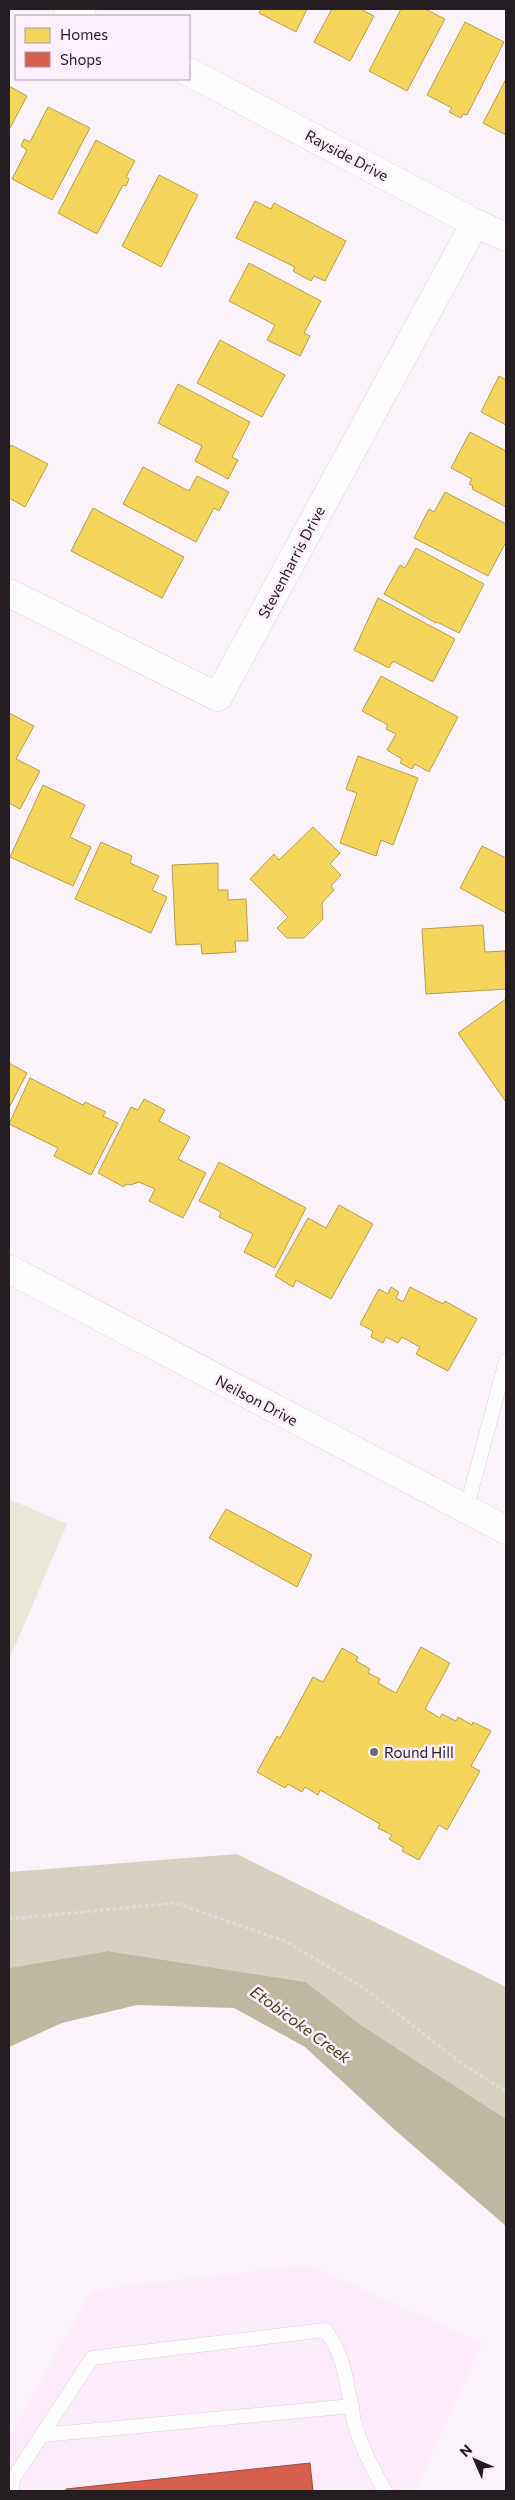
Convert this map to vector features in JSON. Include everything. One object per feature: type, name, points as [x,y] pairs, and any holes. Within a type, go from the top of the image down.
[{"type":"street","points":[[68,9],[80,15]]},
{"type":"street","name":"Rayside Drive","points":[[190,73],[475,223],[506,237]]},
{"type":"street","name":"Stevenharris Drive","points":[[9,593],[218,697],[475,223]]},
{"type":"street","name":"Neilson Drive","points":[[9,1269],[506,1530]]},
{"type":"lane","points":[[466,1510],[506,1361]]},
{"type":"lane","points":[[11,2491],[13,2478],[92,2358],[326,2330],[336,2343],[354,2421],[371,2464],[385,2491]]},
{"type":"lane","points":[[42,2435],[352,2406]]},
{"type":"path","points":[[9,1920],[44,1914],[175,1903],[285,1941],[364,1988],[464,2064],[506,2091]]},
{"type":"shaded area","points":[[9,1499],[67,1524],[9,1660]]},
{"type":"shaded area","points":[[237,1854],[506,1987],[506,2119],[361,2025],[306,1982],[108,1951],[9,1968],[9,1872]]},
{"type":"shaded area","points":[[307,2265],[482,2343],[415,2491],[9,2491],[9,2438],[92,2290]]},
{"type":"water","name":"Etobicoke Creek","points":[[108,1951],[306,1982],[361,2025],[506,2119],[506,2226],[396,2131],[305,2047],[234,2008],[137,2005],[62,2023],[9,2047],[9,1968]]},
{"type":"building: Homes","points":[[261,9],[307,9],[296,32],[259,13]]},
{"type":"building: Homes","points":[[332,9],[360,9],[374,16],[350,61],[314,42]]},
{"type":"building: Homes","points":[[401,9],[425,9],[445,19],[407,91],[369,71]]},
{"type":"building: Homes","points":[[465,22],[504,42],[467,115],[463,114],[461,118],[449,112],[452,108],[427,95]]},
{"type":"building: Homes","points":[[506,79],[506,135],[483,123]]},
{"type":"building: Homes","points":[[9,86],[27,96],[9,130]]},
{"type":"building: Homes","points":[[48,107],[90,128],[52,200],[12,179],[27,150],[21,146],[24,139],[30,142]]},
{"type":"building: Homes","points":[[96,140],[135,161],[126,177],[129,179],[126,186],[123,185],[97,234],[58,213]]},
{"type":"building: Homes","points":[[159,175],[198,195],[161,267],[122,246]]},
{"type":"building: Homes","points":[[255,201],[271,209],[274,203],[346,241],[325,281],[314,276],[311,281],[293,271],[295,267],[236,238]]},
{"type":"building: Homes","points":[[249,263],[321,301],[304,333],[310,336],[300,356],[267,340],[275,325],[229,301]]},
{"type":"building: Homes","points":[[220,340],[285,375],[262,417],[197,383]]},
{"type":"building: Homes","points":[[499,376],[506,380],[506,425],[481,412]]},
{"type":"building: Homes","points":[[178,384],[250,422],[232,457],[238,460],[228,479],[195,461],[202,446],[158,423]]},
{"type":"building: Homes","points":[[470,432],[506,451],[506,507],[472,489],[473,486],[469,484],[472,479],[451,468]]},
{"type":"building: Homes","points":[[11,445],[48,464],[25,507],[9,498],[9,450]]},
{"type":"building: Homes","points":[[143,467],[189,491],[197,476],[229,492],[219,511],[214,508],[196,542],[123,504]]},
{"type":"building: Homes","points":[[445,492],[506,524],[506,542],[488,576],[414,538],[429,509],[434,512]]},
{"type":"building: Homes","points":[[93,508],[184,557],[162,598],[71,551]]},
{"type":"building: Homes","points":[[416,548],[484,584],[459,633],[436,623],[384,594],[400,565],[405,568]]},
{"type":"building: Homes","points":[[378,598],[455,639],[433,682],[393,661],[389,668],[354,650]]},
{"type":"building: Homes","points":[[381,676],[458,717],[429,772],[415,764],[412,769],[400,763],[402,759],[387,750],[396,734],[386,729],[388,725],[362,711]]},
{"type":"building: Homes","points":[[9,713],[34,726],[16,759],[40,771],[20,809],[9,803]]},
{"type":"building: Homes","points":[[358,756],[418,778],[393,845],[381,840],[376,856],[340,843],[357,793],[346,789]]},
{"type":"building: Homes","points":[[43,785],[85,805],[70,837],[91,847],[73,886],[10,857]]},
{"type":"building: Homes","points":[[313,827],[340,853],[330,864],[341,875],[331,886],[334,890],[322,903],[323,919],[304,938],[287,938],[277,928],[288,917],[250,879],[274,854],[279,860]]},
{"type":"building: Homes","points":[[101,842],[132,856],[130,863],[159,876],[152,890],[167,897],[151,933],[75,899]]},
{"type":"building: Homes","points":[[482,846],[506,858],[506,913],[460,888]]},
{"type":"building: Homes","points":[[218,863],[218,890],[228,890],[228,900],[246,899],[248,941],[235,941],[236,952],[202,954],[201,944],[176,945],[172,865]]},
{"type":"building: Homes","points":[[483,925],[485,952],[505,951],[506,989],[426,994],[422,929]]},
{"type":"building: Homes","points":[[506,999],[506,1102],[458,1033]]},
{"type":"building: Homes","points":[[9,1063],[27,1073],[9,1108]]},
{"type":"building: Homes","points":[[30,1078],[83,1105],[85,1102],[106,1112],[103,1116],[118,1123],[91,1175],[54,1156],[58,1148],[9,1124]]},
{"type":"building: Homes","points":[[144,1099],[165,1110],[159,1121],[190,1137],[178,1159],[206,1173],[183,1218],[149,1201],[155,1189],[139,1182],[131,1185],[126,1184],[124,1187],[98,1173],[131,1107],[138,1110]]},
{"type":"building: Homes","points":[[219,1162],[306,1208],[275,1268],[244,1252],[253,1234],[219,1217],[221,1212],[199,1201]]},
{"type":"building: Homes","points":[[339,1205],[373,1224],[331,1299],[296,1280],[293,1287],[275,1276],[308,1218],[326,1228]]},
{"type":"building: Homes","points":[[391,1287],[399,1292],[396,1298],[403,1302],[410,1287],[443,1304],[445,1301],[477,1319],[448,1371],[416,1354],[420,1347],[402,1337],[398,1343],[386,1337],[383,1343],[371,1337],[373,1331],[360,1324],[379,1289],[388,1294]]},
{"type":"building: Homes","points":[[226,1509],[312,1555],[297,1587],[209,1538]]},
{"type":"building: Homes","name":"Round Hill","points":[[421,1647],[450,1663],[425,1709],[440,1718],[442,1714],[456,1721],[458,1717],[472,1725],[473,1722],[491,1731],[471,1766],[480,1771],[447,1830],[439,1825],[419,1860],[402,1851],[404,1848],[389,1839],[392,1835],[378,1828],[380,1824],[320,1790],[318,1795],[305,1787],[302,1792],[288,1784],[285,1788],[257,1772],[277,1736],[280,1738],[313,1677],[323,1682],[342,1648],[358,1657],[356,1661],[370,1669],[368,1673],[380,1679],[378,1683],[396,1693]]},
{"type":"building: Shops","points":[[310,2463],[313,2491],[66,2491],[66,2489]]},
{"type":"place","name":"Round Hill","points":[[374,1752]]}]
